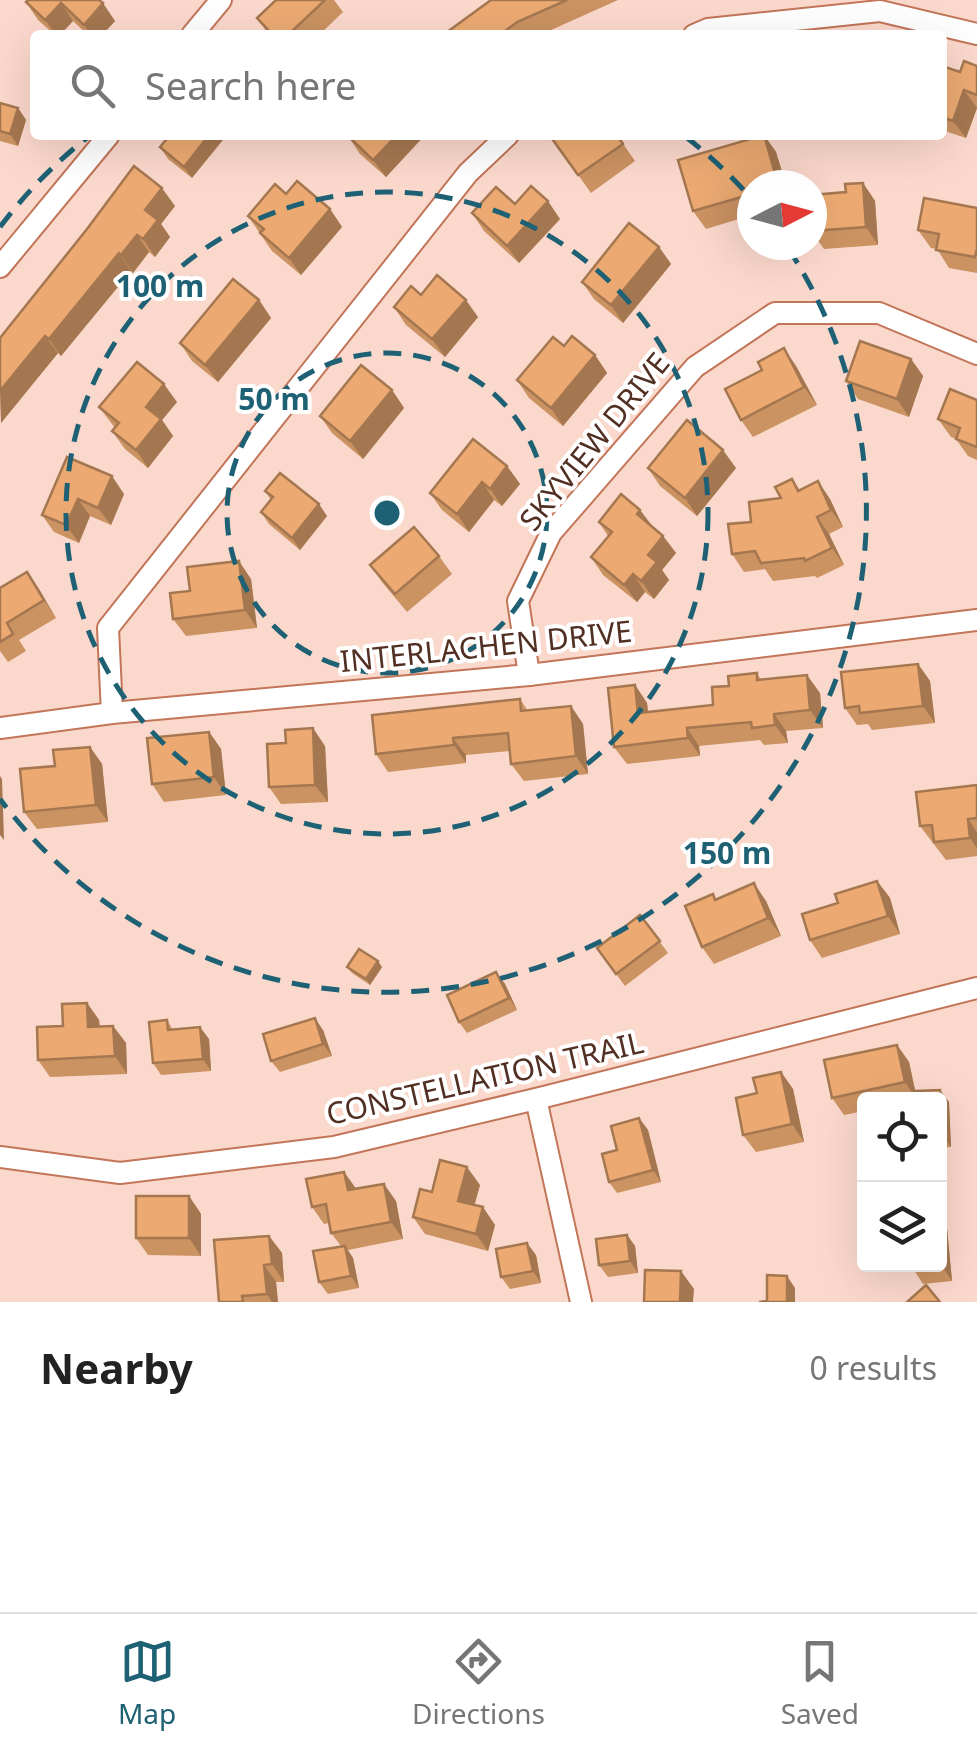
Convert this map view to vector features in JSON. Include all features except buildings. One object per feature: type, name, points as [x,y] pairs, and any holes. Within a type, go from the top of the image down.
[{"type":"street","points":[[196,30],[221,0]]},
{"type":"street","points":[[708,30],[880,11],[977,34]]},
{"type":"street","points":[[0,267],[105,140]]},
{"type":"street","points":[[112,714],[108,628],[468,173],[503,140]]},
{"type":"street","name":"SKYVIEW DRIVE","points":[[529,675],[518,601],[552,533],[695,367],[775,313],[880,312],[977,354]]},
{"type":"street","name":"INTERLACHEN DRIVE","points":[[0,728],[529,675],[977,620]]},
{"type":"street","name":"CONSTELLATION TRAIL","points":[[0,1157],[120,1173],[334,1148],[977,988]]},
{"type":"street","points":[[536,1100],[582,1302]]}]
